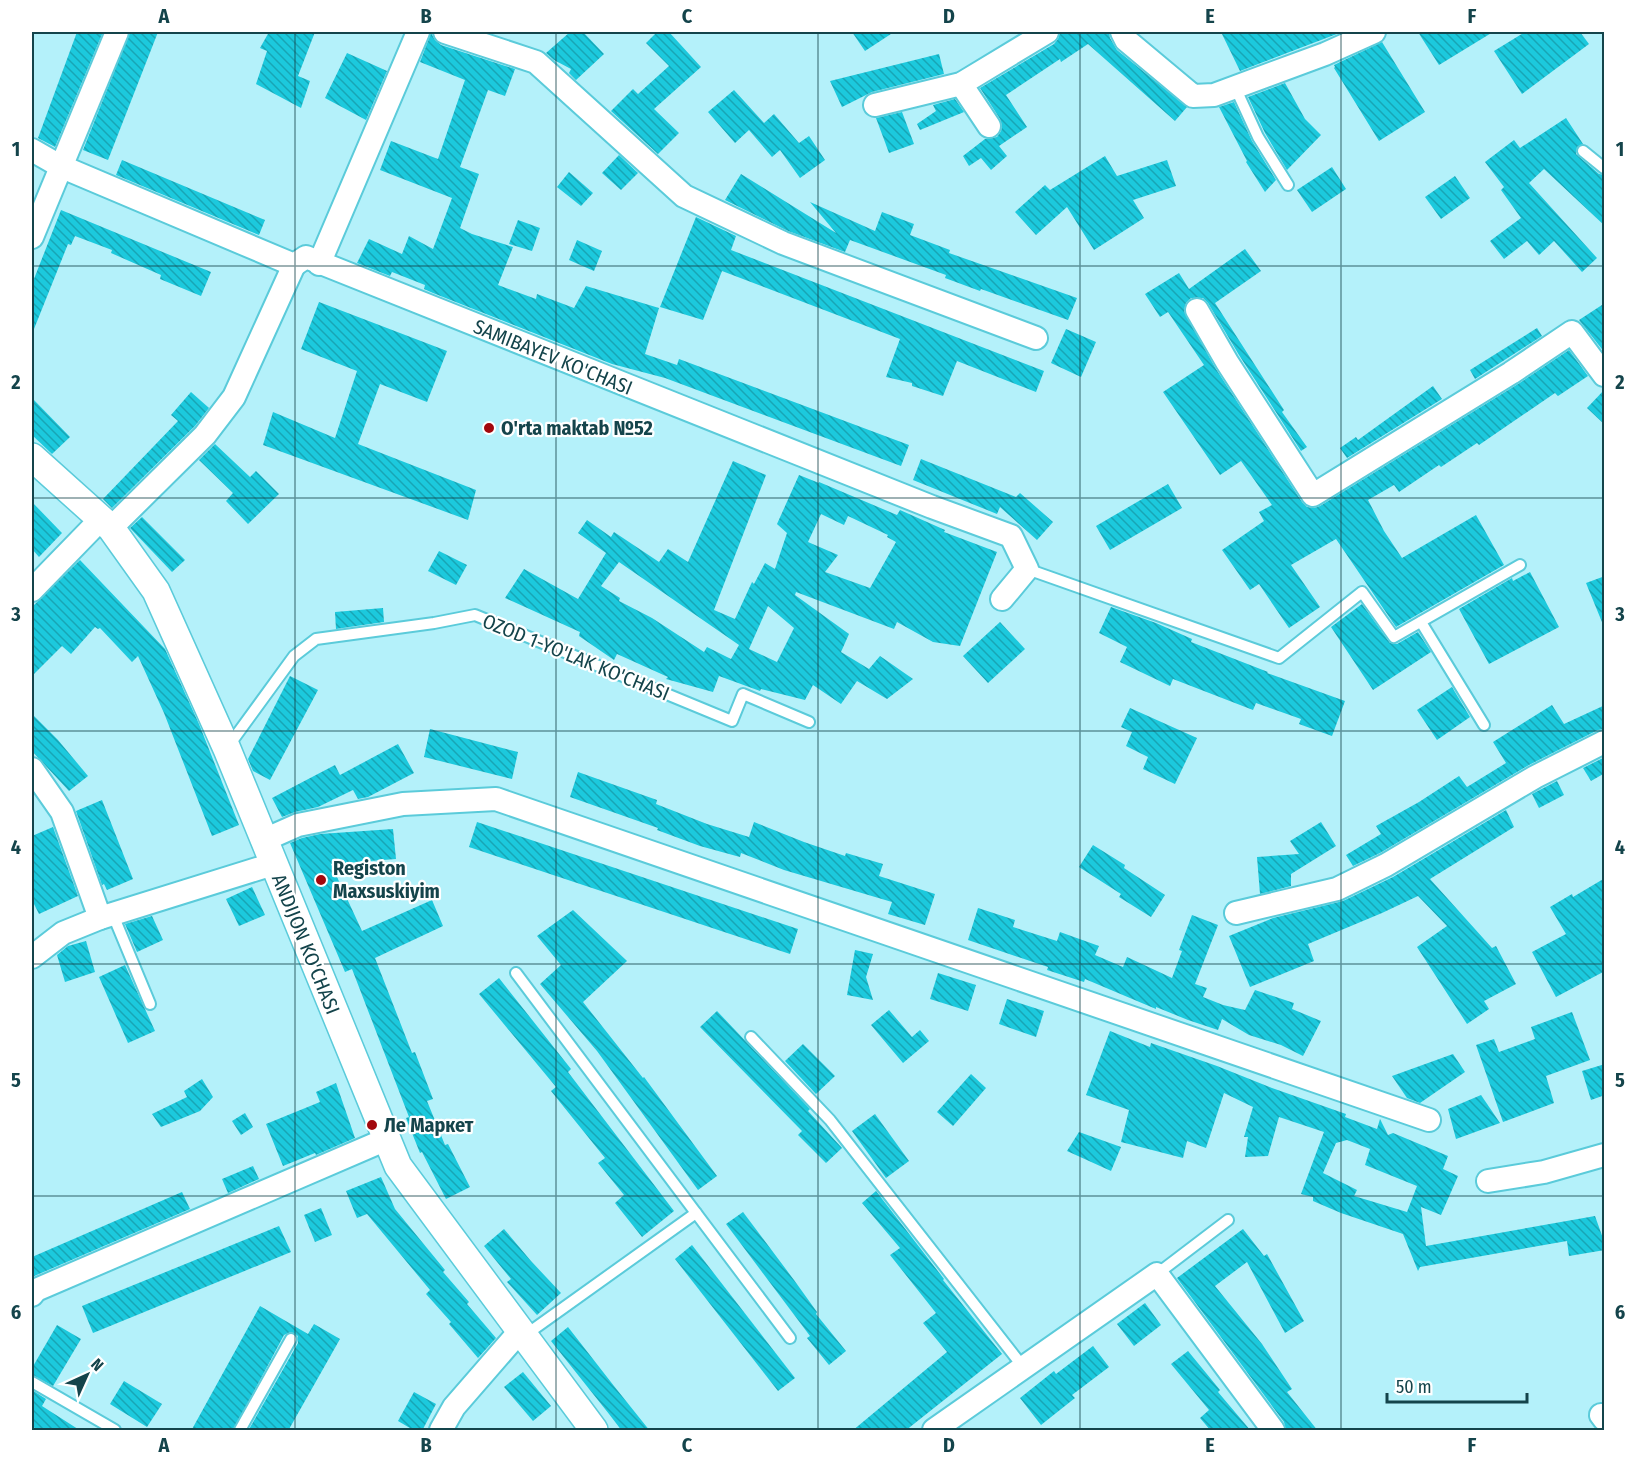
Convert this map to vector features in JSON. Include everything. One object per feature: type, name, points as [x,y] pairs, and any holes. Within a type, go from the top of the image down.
[{"type":"street","points":[[32,237],[117,32]]},
{"type":"street","points":[[319,264],[418,32]]},
{"type":"street","points":[[445,32],[536,62],[684,196],[783,243],[1036,338]]},
{"type":"street","points":[[875,105],[961,84],[1047,32]]},
{"type":"street","points":[[1122,32],[1126,40],[1193,96],[1214,95],[1325,54],[1374,32]]},
{"type":"street","points":[[961,84],[989,126]]},
{"type":"street","name":"SAMIBAYEV KO'CHASI","points":[[32,150],[60,166],[294,265],[306,257],[1011,537],[1027,569]]},
{"type":"street","points":[[32,590],[205,435],[234,397],[294,265]]},
{"type":"street","points":[[1197,310],[1227,362],[1313,495],[1501,379],[1572,332],[1605,375]]},
{"type":"street","name":"ANDIJON KO'CHASI","points":[[32,457],[107,523],[156,591],[227,749],[398,1166],[594,1431]]},
{"type":"street","points":[[1002,599],[1027,569]]},
{"type":"street","points":[[1236,913],[1337,889],[1386,865],[1535,777],[1605,742]]},
{"type":"street","points":[[32,769],[62,812],[107,916]]},
{"type":"street","points":[[32,957],[63,933],[268,852],[298,825],[403,804],[496,798],[1429,1120]]},
{"type":"street","points":[[32,1295],[36,1290],[47,1285],[387,1139]]},
{"type":"street","points":[[1488,1181],[1544,1172],[1605,1155]]},
{"type":"street","points":[[934,1431],[1157,1274],[1274,1431]]},
{"type":"street","points":[[441,1431],[454,1407],[522,1334]]},
{"type":"lane","points":[[1235,87],[1258,137],[1288,185]]},
{"type":"lane","points":[[1583,151],[1605,168]]},
{"type":"lane","points":[[1027,569],[1101,593],[1279,658],[1362,592],[1394,637],[1520,565]]},
{"type":"lane","name":"OZOD 1-YO'LAK KO'CHASI","points":[[227,749],[294,656],[315,639],[434,623],[475,615],[732,721],[743,694],[809,722]]},
{"type":"lane","points":[[1421,622],[1484,725]]},
{"type":"lane","points":[[107,916],[150,1004]]},
{"type":"lane","points":[[516,973],[790,1338]]},
{"type":"lane","points":[[751,1037],[830,1120],[1024,1368]]},
{"type":"lane","points":[[522,1334],[696,1213]]},
{"type":"lane","points":[[1157,1274],[1228,1220]]},
{"type":"lane","points":[[240,1431],[291,1339]]},
{"type":"lane","points":[[32,1382],[115,1431]]},
{"type":"building","points":[[77,32],[103,32],[55,147],[38,138]]},
{"type":"building","points":[[130,32],[158,32],[108,160],[83,150]]},
{"type":"building","points":[[269,32],[315,32],[298,76],[310,81],[301,108],[256,84],[267,51],[260,48]]},
{"type":"building","points":[[570,32],[583,32],[604,54],[576,80],[569,73],[571,69],[546,53]]},
{"type":"building","points":[[657,32],[669,32],[701,67],[654,109],[679,133],[658,154],[611,111],[633,89],[638,94],[669,66],[646,43]]},
{"type":"building","points":[[852,32],[894,32],[865,51]]},
{"type":"building","points":[[1060,32],[1109,32],[1117,50],[1187,107],[1175,121],[1088,44],[1061,62],[1060,59],[1006,95],[1027,127],[999,146],[1007,156],[991,170],[981,158],[969,166],[963,156],[985,139],[997,137],[1002,126],[980,88],[1054,44]]},
{"type":"building","points":[[1221,32],[1342,32],[1240,71]]},
{"type":"building","points":[[1418,32],[1493,32],[1439,65]]},
{"type":"building","points":[[1525,32],[1580,32],[1589,44],[1522,94],[1494,51]]},
{"type":"building","points":[[431,33],[441,45],[515,69],[505,96],[488,90],[460,167],[479,174],[460,228],[513,247],[498,285],[536,299],[537,294],[574,308],[586,286],[659,308],[645,354],[677,365],[679,359],[909,445],[901,466],[665,378],[612,364],[433,293],[424,289],[425,285],[392,272],[390,276],[357,263],[369,239],[402,254],[409,236],[433,249],[452,198],[380,170],[391,141],[438,159],[465,80],[420,62]]},
{"type":"building","points":[[1382,42],[1425,112],[1379,141],[1334,65]]},
{"type":"building","points":[[347,53],[387,71],[366,120],[325,98]]},
{"type":"building","points":[[939,54],[944,74],[872,92],[842,107],[830,81]]},
{"type":"building","points":[[1285,83],[1305,119],[1321,135],[1287,170],[1265,133],[1248,97]]},
{"type":"building","points":[[734,90],[764,123],[774,114],[799,143],[809,136],[825,160],[800,178],[780,150],[772,157],[749,130],[735,143],[708,112]]},
{"type":"building","points":[[955,99],[964,112],[920,130],[917,124],[936,111],[933,105]]},
{"type":"building","points":[[1234,102],[1252,141],[1276,180],[1265,192],[1246,162],[1219,107]]},
{"type":"building","points":[[902,112],[914,144],[889,153],[876,118]]},
{"type":"building","points":[[1566,118],[1583,144],[1577,147],[1576,154],[1599,174],[1605,175],[1605,226],[1544,169],[1529,183],[1597,258],[1582,272],[1554,241],[1539,255],[1527,241],[1504,259],[1490,241],[1521,218],[1501,190],[1504,187],[1485,162],[1514,140],[1520,148]]},
{"type":"building","points":[[619,155],[638,173],[621,190],[602,173]]},
{"type":"building","points":[[1105,156],[1117,176],[1167,160],[1176,186],[1133,200],[1144,218],[1094,250],[1067,207],[1036,235],[1015,212],[1045,185],[1050,190]]},
{"type":"building","points":[[122,160],[265,220],[259,235],[116,175]]},
{"type":"building","points":[[1332,167],[1346,189],[1312,212],[1297,190]]},
{"type":"building","points":[[569,172],[593,193],[581,206],[557,187]]},
{"type":"building","points":[[741,174],[836,233],[810,202],[875,231],[882,212],[914,224],[910,235],[950,250],[949,253],[1077,298],[1068,320],[981,289],[980,291],[945,278],[946,275],[850,240],[845,252],[788,231],[725,200]]},
{"type":"building","points":[[1455,176],[1470,198],[1441,219],[1425,197]]},
{"type":"building","points":[[61,210],[211,272],[201,296],[160,279],[161,275],[111,253],[112,250],[75,236],[71,245],[68,244],[32,334],[32,284]]},
{"type":"building","points":[[696,217],[736,236],[731,250],[1044,371],[1036,392],[957,361],[943,396],[912,386],[912,383],[886,377],[900,339],[722,271],[703,320],[660,307]]},
{"type":"building","points":[[518,220],[540,228],[532,251],[509,244]]},
{"type":"building","points":[[577,240],[602,251],[594,271],[569,260]]},
{"type":"building","points":[[1245,249],[1261,271],[1215,303],[1284,410],[1282,412],[1307,447],[1301,451],[1208,303],[1203,298],[1191,298],[1186,303],[1184,311],[1216,369],[1307,507],[1320,506],[1569,350],[1588,376],[1558,396],[1555,393],[1479,445],[1477,443],[1441,467],[1439,465],[1399,492],[1394,485],[1368,500],[1384,531],[1402,558],[1476,515],[1504,565],[1396,627],[1336,539],[1291,565],[1320,607],[1289,628],[1259,584],[1250,590],[1222,550],[1264,521],[1259,512],[1272,505],[1241,461],[1220,475],[1163,392],[1204,365],[1168,312],[1160,317],[1145,294],[1179,273],[1189,289]]},
{"type":"building","points":[[319,302],[447,351],[427,402],[380,384],[358,444],[476,490],[468,520],[263,445],[273,412],[335,438],[357,371],[301,349]]},
{"type":"building","points":[[1605,303],[1605,353],[1579,320]]},
{"type":"building","points":[[1537,328],[1542,336],[1475,379],[1470,370]]},
{"type":"building","points":[[1066,329],[1096,342],[1081,377],[1051,363]]},
{"type":"building","points":[[1433,386],[1442,399],[1347,458],[1340,448],[1356,437],[1358,440]]},
{"type":"building","points":[[1605,389],[1605,425],[1587,408]]},
{"type":"building","points":[[191,392],[209,408],[195,426],[112,508],[103,499],[178,421],[171,415]]},
{"type":"building","points":[[32,398],[70,437],[52,454],[32,435]]},
{"type":"building","points":[[215,444],[250,477],[256,471],[279,494],[248,524],[226,501],[233,493],[199,460]]},
{"type":"building","points":[[921,459],[1016,497],[1020,493],[1053,522],[1037,540],[1000,507],[997,514],[913,480]]},
{"type":"building","points":[[733,461],[766,475],[714,610],[735,619],[752,582],[754,584],[765,563],[775,569],[787,533],[777,524],[799,475],[897,515],[900,510],[945,530],[944,532],[997,552],[960,646],[933,642],[897,622],[894,629],[796,592],[795,595],[849,634],[841,652],[869,669],[880,656],[913,679],[887,699],[857,681],[841,704],[813,685],[805,700],[761,689],[760,691],[719,676],[713,692],[666,679],[668,677],[617,654],[614,660],[579,636],[580,632],[505,598],[524,569],[578,599],[606,553],[578,533],[587,520],[611,537],[614,532],[659,562],[668,549],[688,562]],"holes":[[[821,514],[844,525],[848,516],[888,535],[887,537],[896,542],[870,588],[825,572],[838,555],[808,542]],[[619,562],[739,645],[731,659],[707,647],[704,652],[652,618],[619,601],[620,598],[601,586]],[[768,606],[794,628],[777,662],[749,649]]]},
{"type":"building","points":[[1168,484],[1182,508],[1110,550],[1096,526]]},
{"type":"building","points":[[32,502],[62,533],[39,557],[32,549]]},
{"type":"building","points":[[142,517],[185,560],[172,572],[130,528]]},
{"type":"building","points":[[439,551],[467,565],[456,585],[428,571]]},
{"type":"building","points":[[80,560],[165,649],[199,724],[239,825],[212,836],[164,713],[138,656],[132,662],[100,628],[95,627],[71,654],[62,646],[32,676],[32,607]]},
{"type":"building","points":[[1530,572],[1559,627],[1489,664],[1459,609],[1512,578],[1513,581]]},
{"type":"building","points":[[1605,576],[1605,627],[1604,627],[1586,583]]},
{"type":"building","points":[[1362,604],[1390,643],[1397,644],[1418,632],[1431,652],[1373,690],[1331,627]]},
{"type":"building","points":[[1111,607],[1156,623],[1192,639],[1191,642],[1267,673],[1345,701],[1332,736],[1299,724],[1301,719],[1256,703],[1253,710],[1173,679],[1170,686],[1120,662],[1127,647],[1099,633]]},
{"type":"building","points":[[383,608],[384,622],[336,629],[335,612]]},
{"type":"building","points":[[1000,622],[1025,649],[988,683],[963,656]]},
{"type":"building","points":[[290,676],[318,690],[270,780],[253,771],[248,759]]},
{"type":"building","points":[[1452,687],[1470,717],[1437,740],[1417,710]]},
{"type":"building","points":[[1552,705],[1564,724],[1605,705],[1605,729],[1598,730],[1529,765],[1380,853],[1353,866],[1346,855],[1381,834],[1376,826],[1459,776],[1467,787],[1506,763],[1493,742]]},
{"type":"building","points":[[1130,708],[1197,738],[1175,784],[1143,769],[1148,757],[1126,746],[1132,732],[1121,727]]},
{"type":"building","points":[[32,714],[58,740],[88,776],[69,791],[32,751]]},
{"type":"building","points":[[430,729],[518,752],[512,779],[424,757]]},
{"type":"building","points":[[398,744],[414,773],[368,797],[358,799],[353,790],[318,807],[282,817],[272,798],[335,765],[340,775]]},
{"type":"building","points":[[1605,757],[1605,773],[1591,781],[1583,768]]},
{"type":"building","points":[[578,772],[657,800],[656,804],[707,824],[749,837],[754,822],[845,856],[846,853],[883,864],[879,876],[935,894],[925,925],[888,914],[892,902],[784,870],[741,853],[740,857],[700,846],[657,830],[658,828],[570,797]]},
{"type":"building","points":[[1557,781],[1564,795],[1539,808],[1532,794]]},
{"type":"building","points":[[102,800],[133,879],[107,890],[104,884],[102,885],[76,811]]},
{"type":"building","points":[[1506,810],[1514,827],[1430,879],[1492,948],[1496,946],[1516,984],[1484,1001],[1489,1009],[1467,1024],[1417,947],[1447,926],[1418,896],[1308,944],[1314,961],[1250,987],[1229,936],[1273,918],[1343,901],[1393,877]]},
{"type":"building","points":[[477,822],[798,929],[790,954],[469,847]]},
{"type":"building","points":[[1321,822],[1336,846],[1291,874],[1291,886],[1260,894],[1257,857],[1299,854],[1290,841]]},
{"type":"building","points":[[53,827],[78,896],[39,914],[32,900],[32,836]]},
{"type":"building","points":[[393,829],[396,859],[331,864],[362,931],[432,900],[443,926],[375,958],[412,1053],[415,1052],[433,1099],[427,1101],[445,1145],[448,1144],[470,1187],[446,1199],[422,1152],[420,1153],[406,1118],[409,1117],[352,969],[345,972],[290,843],[320,834]]},
{"type":"building","points":[[1093,845],[1125,865],[1124,868],[1165,895],[1151,917],[1119,897],[1121,894],[1079,867]]},
{"type":"building","points":[[1605,878],[1605,971],[1556,997],[1532,952],[1566,934],[1550,907],[1572,894],[1573,897]]},
{"type":"building","points":[[252,887],[265,915],[239,926],[226,899]]},
{"type":"building","points":[[978,908],[1015,920],[1013,927],[1057,941],[1060,932],[1099,946],[1095,955],[1123,967],[1127,957],[1172,978],[1182,951],[1179,950],[1192,915],[1218,925],[1195,984],[1207,988],[1203,997],[1245,1010],[1255,990],[1294,1003],[1292,1009],[1321,1021],[1303,1056],[1281,1045],[1249,1035],[1222,1019],[1218,1030],[1156,1007],[1156,1009],[1085,979],[1084,982],[1047,970],[1048,967],[968,940]]},
{"type":"building","points":[[573,910],[627,961],[583,1002],[644,1077],[717,1176],[698,1190],[597,1051],[540,984],[561,965],[537,936]]},
{"type":"building","points":[[152,916],[163,940],[137,952],[125,924]]},
{"type":"building","points":[[86,941],[95,972],[65,982],[57,955],[68,946]]},
{"type":"building","points":[[855,950],[873,954],[866,977],[873,1000],[847,995]]},
{"type":"building","points":[[125,965],[155,1031],[128,1043],[99,977]]},
{"type":"building","points":[[938,973],[976,985],[968,1011],[930,999]]},
{"type":"building","points":[[499,978],[571,1069],[568,1072],[674,1211],[642,1237],[615,1203],[624,1195],[598,1163],[605,1158],[551,1091],[556,1087],[479,994]]},
{"type":"building","points":[[1007,999],[1044,1011],[1036,1037],[999,1024]]},
{"type":"building","points":[[889,1010],[912,1037],[920,1030],[929,1041],[903,1063],[871,1025]]},
{"type":"building","points":[[717,1011],[810,1109],[808,1111],[842,1148],[826,1163],[798,1135],[802,1131],[700,1027]]},
{"type":"building","points":[[1572,1012],[1590,1060],[1546,1076],[1554,1103],[1503,1122],[1476,1045],[1494,1039],[1499,1052],[1535,1039],[1531,1027]]},
{"type":"building","points":[[1110,1031],[1150,1047],[1151,1043],[1346,1114],[1345,1117],[1377,1129],[1380,1119],[1388,1135],[1393,1133],[1448,1156],[1443,1169],[1458,1176],[1441,1215],[1421,1207],[1426,1246],[1595,1216],[1605,1250],[1569,1256],[1567,1241],[1420,1267],[1418,1271],[1403,1234],[1341,1213],[1313,1201],[1313,1197],[1301,1194],[1324,1132],[1279,1117],[1268,1156],[1245,1157],[1248,1137],[1244,1137],[1253,1107],[1224,1093],[1206,1148],[1187,1141],[1183,1158],[1121,1142],[1129,1110],[1086,1095]],"holes":[[[1347,1140],[1370,1149],[1365,1165],[1417,1186],[1407,1212],[1354,1196],[1357,1190],[1323,1173],[1336,1143]]]},
{"type":"building","points":[[803,1044],[835,1076],[816,1094],[785,1061]]},
{"type":"building","points":[[1453,1054],[1465,1072],[1420,1103],[1407,1098],[1392,1076]]},
{"type":"building","points":[[1605,1064],[1605,1095],[1591,1100],[1582,1071]]},
{"type":"building","points":[[971,1074],[986,1088],[953,1126],[937,1112]]},
{"type":"building","points":[[202,1079],[213,1097],[200,1111],[161,1127],[152,1114],[187,1097],[184,1091]]},
{"type":"building","points":[[336,1083],[355,1138],[283,1166],[266,1124],[320,1102],[316,1092]]},
{"type":"building","points":[[1481,1095],[1500,1123],[1456,1139],[1448,1109]]},
{"type":"building","points":[[245,1113],[253,1127],[241,1135],[232,1121]]},
{"type":"building","points":[[875,1114],[909,1161],[886,1178],[852,1131]]},
{"type":"building","points":[[1079,1132],[1121,1147],[1111,1171],[1067,1151]]},
{"type":"building","points":[[253,1166],[259,1179],[228,1193],[222,1179]]},
{"type":"building","points":[[381,1177],[395,1209],[445,1270],[443,1272],[469,1302],[467,1304],[496,1338],[478,1358],[426,1294],[430,1290],[367,1214],[357,1218],[346,1191]]},
{"type":"building","points":[[876,1191],[1002,1354],[905,1431],[852,1431],[947,1352],[923,1323],[936,1313],[890,1255],[900,1248],[862,1203]]},
{"type":"building","points":[[182,1192],[190,1209],[32,1277],[32,1257]]},
{"type":"building","points":[[321,1208],[332,1235],[315,1242],[304,1215]]},
{"type":"building","points":[[743,1212],[817,1312],[816,1314],[846,1351],[829,1365],[807,1338],[810,1336],[726,1224]]},
{"type":"building","points":[[279,1226],[291,1252],[93,1333],[82,1306]]},
{"type":"building","points":[[504,1229],[561,1293],[537,1315],[507,1282],[511,1279],[484,1246]]},
{"type":"building","points":[[1243,1229],[1264,1256],[1267,1254],[1304,1321],[1285,1333],[1247,1262],[1215,1286],[1262,1344],[1292,1389],[1287,1392],[1318,1431],[1286,1431],[1284,1422],[1177,1278]]},
{"type":"building","points":[[692,1245],[795,1378],[778,1391],[675,1259]]},
{"type":"building","points":[[1145,1303],[1161,1325],[1134,1346],[1117,1324]]},
{"type":"building","points":[[260,1306],[308,1334],[314,1324],[340,1339],[288,1431],[248,1431],[298,1343],[298,1336],[291,1332],[284,1335],[233,1431],[191,1431]]},
{"type":"building","points":[[57,1325],[81,1339],[53,1386],[32,1375],[32,1368]]},
{"type":"building","points":[[568,1327],[650,1431],[622,1431],[551,1341]]},
{"type":"building","points":[[1093,1346],[1109,1367],[1072,1395],[1075,1398],[1041,1425],[1020,1398],[1054,1371],[1056,1374]]},
{"type":"building","points":[[1188,1351],[1251,1431],[1211,1431],[1200,1418],[1209,1410],[1171,1364]]},
{"type":"building","points":[[523,1372],[551,1406],[533,1421],[504,1387]]},
{"type":"building","points":[[124,1381],[162,1404],[147,1427],[110,1404]]},
{"type":"building","points":[[32,1390],[46,1399],[42,1406],[81,1431],[39,1431],[32,1426]]},
{"type":"building","points":[[414,1392],[436,1404],[422,1431],[415,1431],[398,1421]]},
{"type":"place","name":"O'rta maktab №52","points":[[489,428]]},
{"type":"place","name":"Registon Maxsuskiyim","points":[[321,880]]},
{"type":"place","name":"Ле Маркет","points":[[372,1125]]}]
